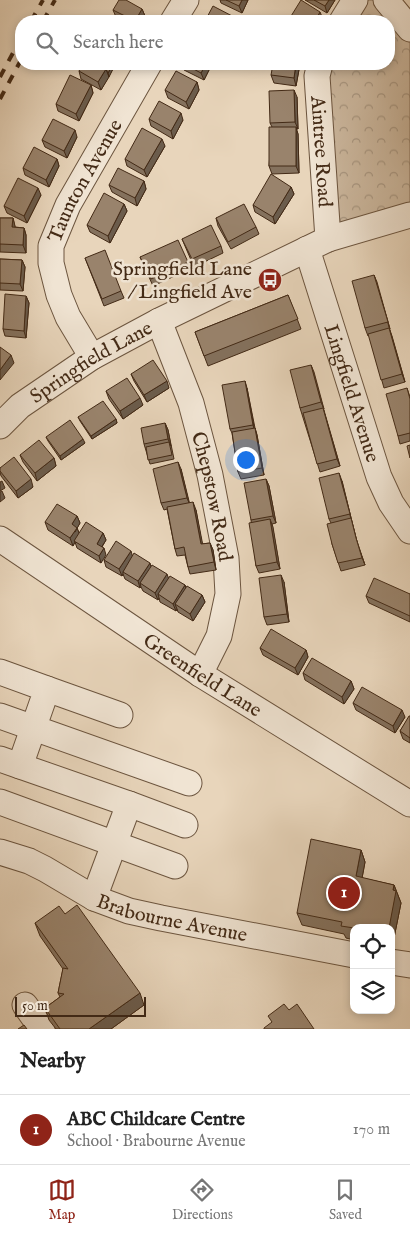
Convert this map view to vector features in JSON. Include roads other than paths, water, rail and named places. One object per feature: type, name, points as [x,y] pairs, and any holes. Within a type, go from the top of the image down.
[{"type":"street","points":[[177,15],[186,0]]},
{"type":"street","points":[[346,15],[355,0]]},
{"type":"street","points":[[386,0],[410,29]]},
{"type":"street","name":"Taunton Avenue","points":[[92,357],[68,316],[59,295],[51,263],[51,246],[68,205],[146,70]]},
{"type":"street","name":"Aintree Road","points":[[318,70],[318,244]]},
{"type":"street","name":"Springfield Lane","points":[[0,426],[20,406],[92,357],[159,321],[318,244],[410,215]]},
{"type":"street","name":"Lingfield Avenue","points":[[318,244],[379,478],[391,503],[410,530]]},
{"type":"street","name":"Chepstow Road","points":[[159,321],[190,403],[210,475],[226,558],[228,594],[219,636],[200,674]]},
{"type":"street","name":"Greenfield Lane","points":[[0,539],[200,674],[410,804]]},
{"type":"street","points":[[0,672],[120,715]]},
{"type":"street","points":[[48,689],[34,728],[10,762],[186,825]]},
{"type":"street","points":[[0,716],[189,783]]},
{"type":"street","points":[[0,802],[175,866]]},
{"type":"street","points":[[94,898],[128,804]]},
{"type":"street","name":"Brabourne Avenue","points":[[0,852],[29,861],[94,898],[129,911],[350,954]]},
{"type":"street","points":[[395,963],[410,965]]},
{"type":"street","points":[[25,1005],[42,1029]]},
{"type":"railway","points":[[34,15],[43,0]]},
{"type":"railway","points":[[46,15],[55,0]]},
{"type":"railway","points":[[0,77],[15,49]]},
{"type":"railway","points":[[0,99],[16,70]]},
{"type":"place","name":"Springfield Lane / Lingfield Ave","points":[[270,280]]},
{"type":"place","name":"ABC Childcare Centre","points":[[344,893]]}]
